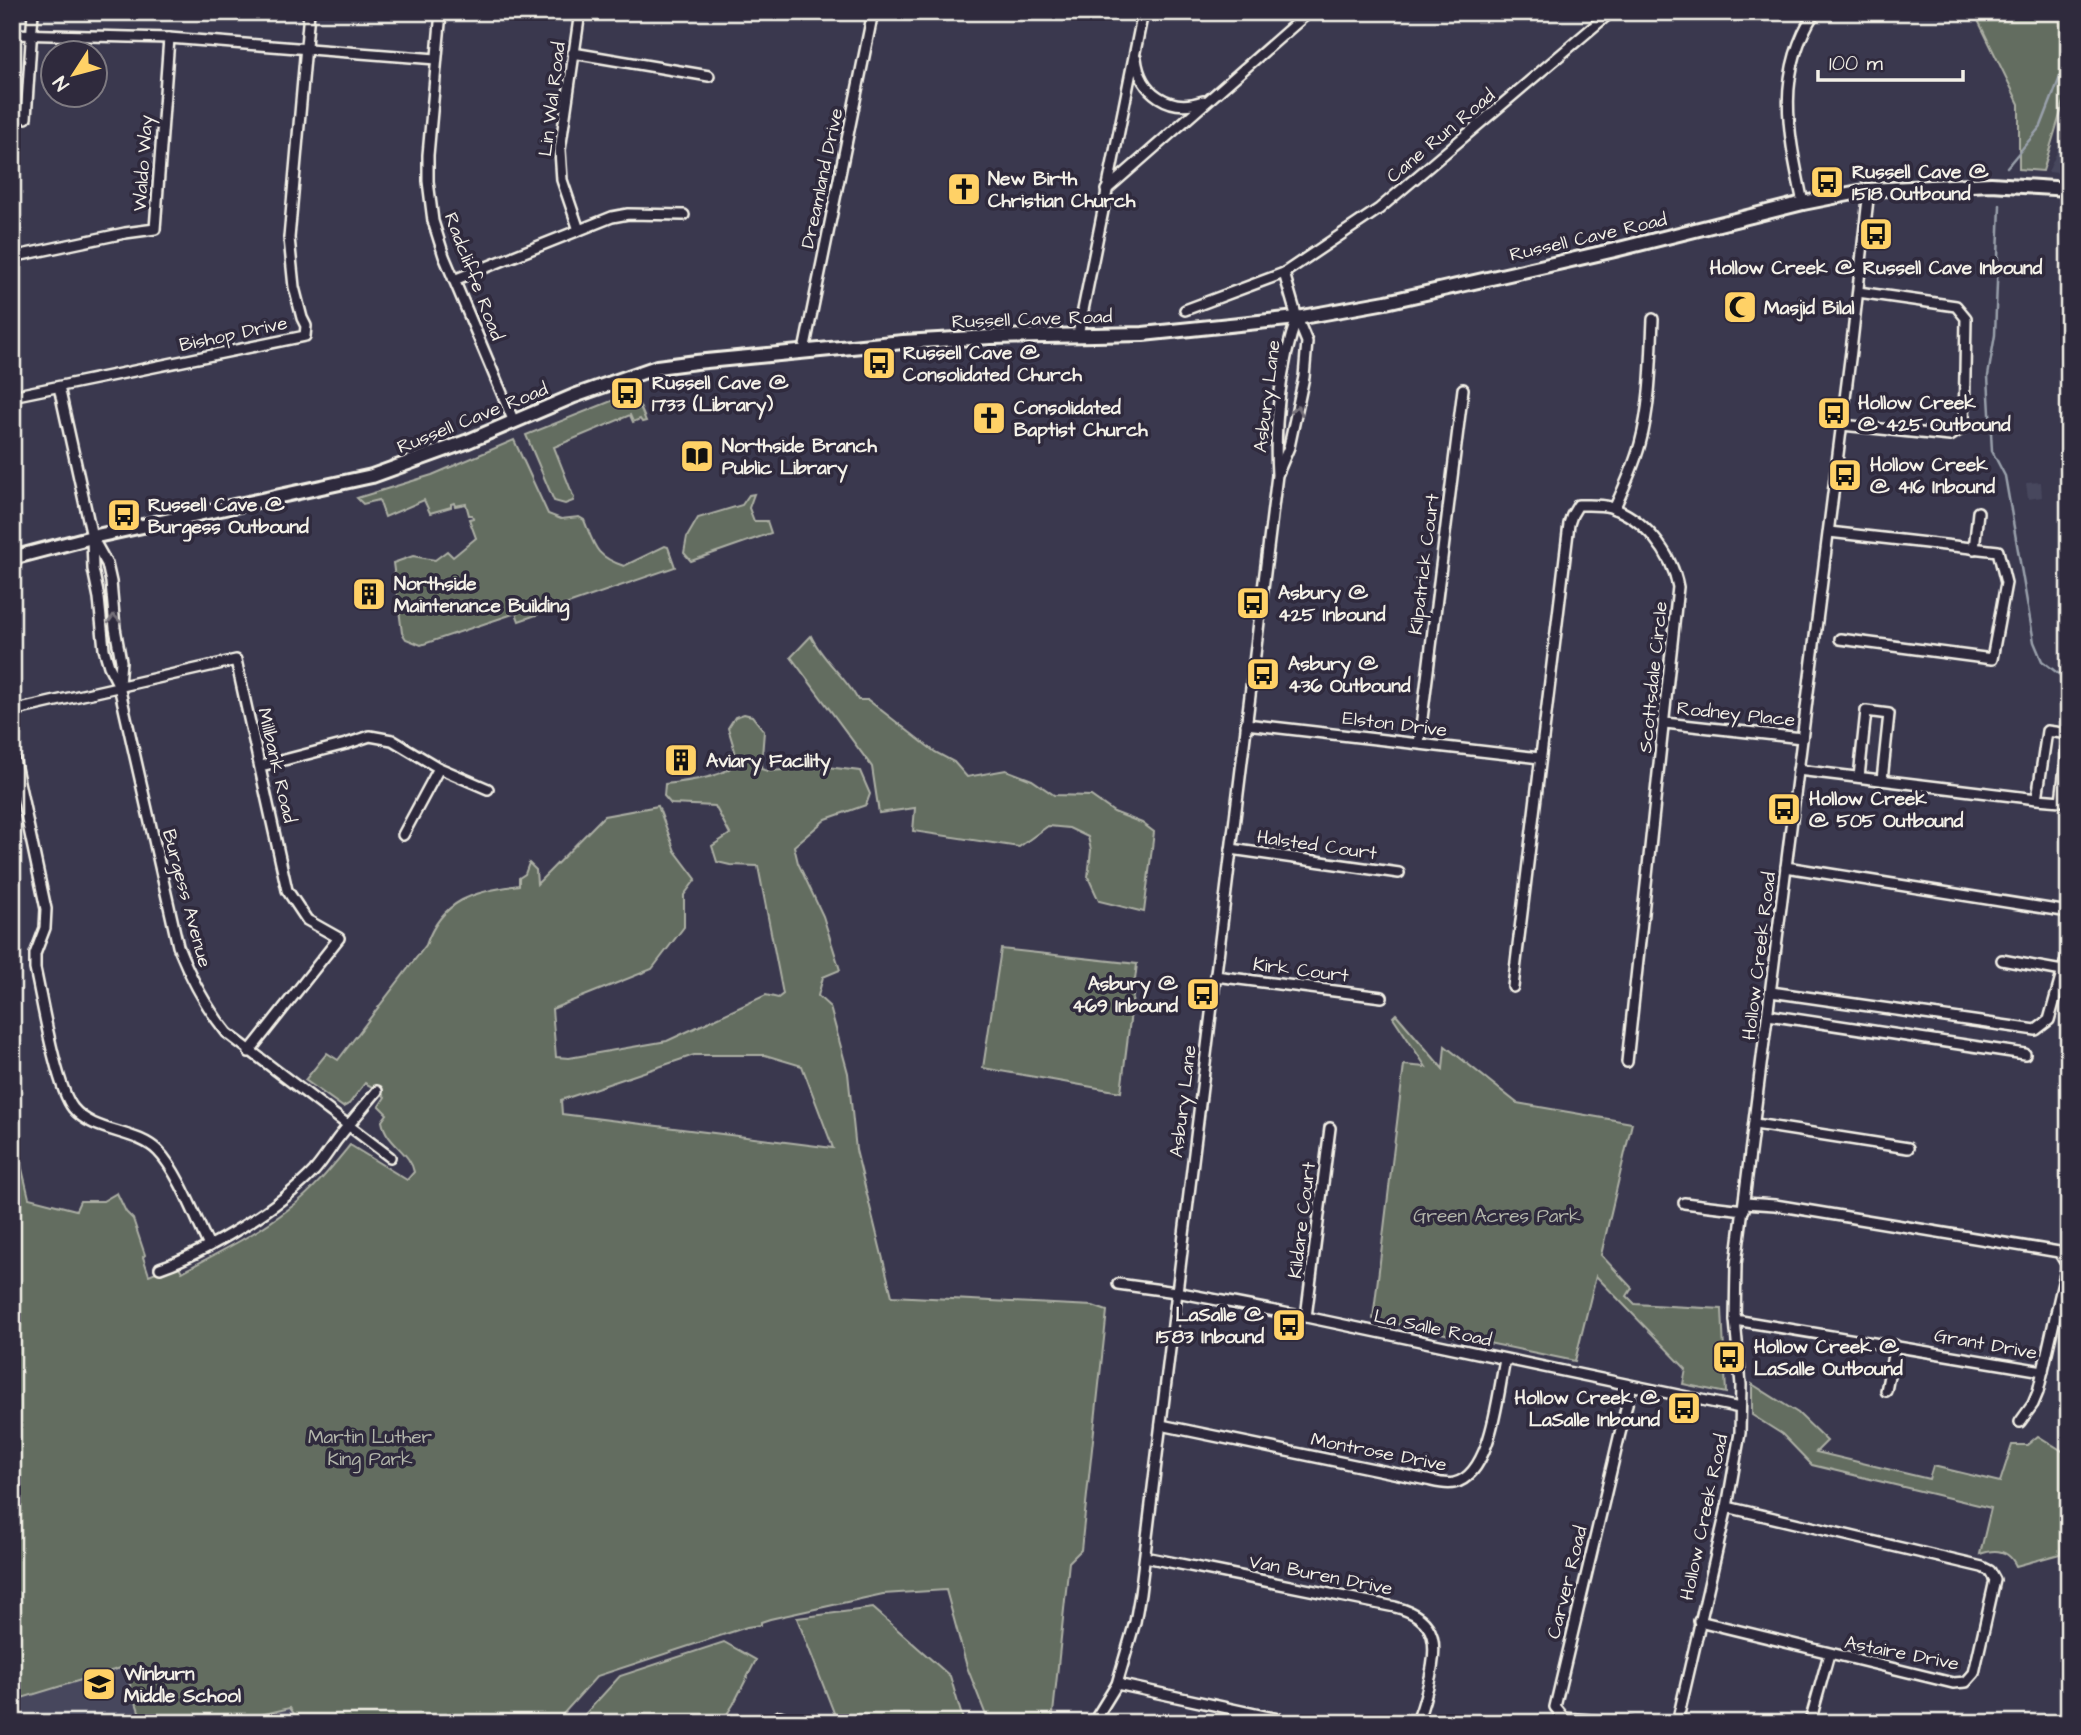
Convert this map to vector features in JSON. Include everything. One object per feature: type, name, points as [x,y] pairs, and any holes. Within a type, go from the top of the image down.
[{"type":"main road","name":"Russell Cave Road","points":[[12,558],[92,537],[372,476],[623,377],[657,368],[932,340],[1155,333],[1297,318],[1412,296],[1615,250],[1803,203],[1869,190],[1991,184],[2069,189]]},
{"type":"street","points":[[26,118],[33,12]]},
{"type":"street","name":"Bishop Drive","points":[[12,396],[305,336],[306,326],[294,287],[289,238],[309,12]]},
{"type":"street","name":"Radcliffe Road","points":[[441,12],[428,155],[433,221],[454,280],[514,422]]},
{"type":"street","name":"Lin Wal Road","points":[[579,230],[568,202],[560,166],[560,149],[580,12]]},
{"type":"street","name":"Dreamland Drive","points":[[804,351],[873,12]]},
{"type":"street","points":[[1078,335],[1143,12]]},
{"type":"street","points":[[1106,190],[1309,12]]},
{"type":"street","name":"Cane Run Road","points":[[1185,310],[1284,273],[1379,209],[1611,12]]},
{"type":"street","points":[[1803,203],[1787,124],[1787,90],[1797,48],[1815,12]]},
{"type":"street","points":[[12,34],[169,38],[436,59]]},
{"type":"street","name":"Waldo Way","points":[[12,257],[155,229],[169,38]]},
{"type":"street","points":[[1136,50],[1142,80],[1154,96],[1175,105],[1197,103],[1210,98]]},
{"type":"street","points":[[573,53],[709,76]]},
{"type":"street","name":"Hollow Creek Road","points":[[1676,1723],[1727,1507],[1738,1443],[1741,1385],[1734,1320],[1734,1284],[1829,532],[1869,190]]},
{"type":"street","points":[[454,280],[611,217],[628,214],[684,215]]},
{"type":"street","points":[[1284,273],[1297,318]]},
{"type":"street","points":[[1842,425],[1950,436],[1964,427],[1966,318],[1956,306],[1858,292]]},
{"type":"street","name":"Asbury Lane","points":[[1093,1723],[1117,1684],[1135,1622],[1145,1557],[1277,475],[1275,446],[1287,345],[1297,318]]},
{"type":"street","name":"Asbury Lane","points":[[1277,475],[1289,447],[1304,377],[1307,342],[1297,318]]},
{"type":"street","points":[[1614,509],[1629,478],[1646,418],[1653,320]]},
{"type":"street","name":"Burgess Avenue","points":[[59,387],[92,537],[93,569],[104,649],[119,686],[178,946],[191,979],[206,1006],[227,1033],[347,1127],[390,1157]]},
{"type":"street","name":"Kilpatrick Court","points":[[1419,743],[1463,389]]},
{"type":"street","name":"Scottsdale Circle","points":[[1513,987],[1572,514],[1578,505],[1598,505],[1614,509],[1628,517],[1656,540],[1676,575],[1678,597],[1627,1062]]},
{"type":"street","points":[[1974,548],[1978,512]]},
{"type":"street","points":[[1829,532],[1998,551],[2006,583],[1992,659],[1840,639]]},
{"type":"street","name":"Burgess Avenue","points":[[92,537],[107,564],[111,582],[121,661],[119,686]]},
{"type":"street","name":"Millbank Road","points":[[12,712],[236,660],[288,890],[307,919],[339,938],[249,1052]]},
{"type":"street","points":[[1859,777],[1866,711],[1889,713],[1882,780]]},
{"type":"street","name":"Rodney Place","points":[[1665,723],[1802,738]]},
{"type":"street","name":"Elston Drive","points":[[1246,724],[1540,758]]},
{"type":"street","points":[[1798,770],[2037,799],[2061,801],[2068,734],[2047,731],[2037,799]]},
{"type":"street","points":[[261,766],[370,736],[392,740],[439,768],[488,789]]},
{"type":"street","points":[[12,749],[46,909],[45,928],[35,954],[35,969],[64,1090],[73,1108],[87,1120],[157,1150],[171,1168],[209,1246]]},
{"type":"street","points":[[403,835],[439,768]]},
{"type":"street","name":"Halsted Court","points":[[1231,849],[1399,873]]},
{"type":"street","points":[[1786,867],[2069,912]]},
{"type":"street","points":[[1771,992],[2036,1030],[2049,1020],[2069,948]]},
{"type":"street","points":[[2001,960],[2062,971]]},
{"type":"street","name":"Kirk Court","points":[[1215,976],[1382,997]]},
{"type":"street","points":[[1768,1015],[2025,1054]]},
{"type":"street","points":[[160,1268],[183,1260],[246,1223],[314,1171],[377,1091]]},
{"type":"street","points":[[1755,1124],[1908,1148]]},
{"type":"street","name":"Kildare Court","points":[[1306,1317],[1330,1128]]},
{"type":"street","points":[[1684,1203],[1744,1206]]},
{"type":"street","name":"Grant Drive","points":[[1734,1320],[2043,1371],[2067,1265],[2059,1252],[1774,1205],[1744,1206]]},
{"type":"street","name":"La Salle Road","points":[[1118,1284],[1176,1292],[1306,1317],[1740,1408]]},
{"type":"street","points":[[1886,1391],[1895,1345]]},
{"type":"street","name":"Montrose Drive","points":[[1161,1425],[1427,1480],[1455,1483],[1469,1475],[1483,1457],[1504,1360]]},
{"type":"street","points":[[2021,1422],[2033,1404],[2043,1371]]},
{"type":"street","name":"Carver Road","points":[[1631,1387],[1555,1707],[1564,1718],[1631,1723]]},
{"type":"street","name":"Astaire Drive","points":[[1699,1621],[1954,1683],[1966,1682],[1974,1673],[1995,1580],[1990,1571],[1727,1507]]},
{"type":"street","name":"Van Buren Drive","points":[[1145,1557],[1395,1607],[1413,1614],[1428,1628],[1436,1649],[1429,1685],[1416,1723]]},
{"type":"street","points":[[1810,1722],[1829,1654]]},
{"type":"street","points":[[1117,1684],[1297,1723]]},
{"type":"street","points":[[770,1723],[780,1716],[791,1723]]},
{"type":"shaded area","points":[[2069,125],[2069,174],[2048,172]]},
{"type":"shaded area","points":[[2041,482],[2042,497],[2028,499],[2026,483]]},
{"type":"shaded area","name":"Winburn Middle School","points":[[124,1666],[143,1723],[12,1723],[12,1701]]},
{"type":"shaded area","name":"Winburn Middle School","points":[[291,1708],[300,1723],[228,1723]]},
{"type":"green space","points":[[1974,12],[2069,12],[2069,85],[2043,171],[2019,169],[2019,104]]},
{"type":"green space","points":[[634,392],[646,421],[642,422],[640,419],[633,422],[630,415],[554,447],[574,498],[565,504],[554,501],[526,435]]},
{"type":"green space","points":[[514,440],[548,514],[561,519],[579,517],[584,520],[597,549],[614,562],[624,566],[665,546],[668,547],[675,567],[519,621],[516,613],[421,645],[406,639],[402,633],[393,563],[413,556],[435,560],[447,551],[453,557],[476,538],[469,519],[473,518],[472,515],[469,515],[466,504],[455,506],[454,503],[451,507],[430,513],[424,500],[385,517],[379,500],[363,504],[357,498],[432,475]]},
{"type":"green space","points":[[754,494],[749,508],[754,521],[767,521],[771,533],[691,561],[684,553],[687,537],[698,518],[742,505],[749,495]]},
{"type":"green space","points":[[811,636],[858,700],[868,700],[935,752],[954,762],[967,777],[1006,770],[1032,780],[1054,795],[1091,796],[1114,812],[1142,823],[1154,832],[1144,912],[1099,901],[1088,877],[1091,850],[1088,837],[1069,828],[1048,826],[1019,847],[913,831],[915,808],[879,813],[872,767],[791,657]]},
{"type":"green space","name":"Martin Luther King Park","points":[[744,714],[752,716],[764,731],[761,769],[768,771],[827,767],[860,771],[870,794],[866,805],[826,819],[794,846],[798,863],[823,916],[840,970],[823,977],[818,996],[830,1007],[848,1073],[856,1150],[892,1296],[1093,1306],[1107,1311],[1081,1550],[1069,1562],[1052,1723],[989,1723],[967,1667],[946,1590],[883,1594],[770,1619],[761,1622],[761,1625],[747,1627],[597,1676],[555,1723],[300,1723],[290,1708],[227,1723],[143,1723],[124,1667],[12,1701],[12,1127],[29,1198],[76,1210],[80,1201],[103,1201],[117,1193],[126,1212],[133,1219],[149,1275],[177,1263],[182,1272],[264,1226],[307,1194],[350,1145],[407,1180],[414,1172],[412,1165],[384,1129],[382,1121],[387,1114],[379,1106],[385,1097],[378,1090],[365,1083],[349,1104],[343,1107],[305,1080],[327,1053],[338,1060],[426,945],[433,929],[451,907],[474,894],[519,885],[519,878],[525,874],[529,863],[536,870],[537,884],[604,816],[658,806],[675,851],[696,879],[684,895],[684,927],[652,969],[552,1009],[556,1057],[569,1058],[667,1041],[766,995],[778,998],[783,994],[758,866],[717,862],[712,846],[730,834],[715,806],[671,804],[664,796],[665,784],[724,772],[738,761],[728,728],[735,717]],"holes":[[[694,1055],[765,1055],[802,1066],[833,1148],[562,1114],[561,1100]]]},
{"type":"green space","points":[[1001,949],[1137,964],[1121,1092],[983,1068]]},
{"type":"green space","name":"Green Acres Park","points":[[1396,1014],[1443,1069],[1445,1046],[1517,1103],[1632,1123],[1601,1255],[1632,1288],[1627,1296],[1635,1304],[1722,1309],[1726,1393],[1683,1384],[1686,1369],[1596,1276],[1575,1361],[1373,1319],[1404,1065],[1426,1067],[1393,1017]]},
{"type":"green space","points":[[1752,1384],[1798,1413],[1827,1441],[1816,1452],[1929,1479],[1933,1466],[2000,1482],[2012,1445],[2027,1445],[2038,1436],[2069,1455],[2069,1518],[2060,1554],[2016,1566],[2010,1557],[2001,1552],[1980,1554],[1991,1508],[1812,1465],[1782,1434],[1752,1415]]},
{"type":"green space","points":[[873,1608],[950,1676],[964,1723],[838,1723],[797,1618]]},
{"type":"green space","points":[[724,1642],[756,1660],[721,1723],[577,1723],[620,1676]]},
{"type":"waterway","points":[[2007,167],[2041,126],[2069,54]]},
{"type":"waterway","points":[[2000,205],[1995,335],[1988,376],[1992,451],[2005,476],[2034,642],[2042,661],[2069,682]]},
{"type":"place","name":"Russell Cave @ 1518 Outbound","points":[[1827,182]]},
{"type":"place","name":"New Birth Christian Church","points":[[964,189]]},
{"type":"place","name":"Hollow Creek @ Russell Cave Inbound","points":[[1876,234]]},
{"type":"place","name":"Masjid Bilal","points":[[1740,307]]},
{"type":"place","name":"Russell Cave @ Consolidated Church","points":[[879,363]]},
{"type":"place","name":"Russell Cave @ 1733 (Library)","points":[[627,393]]},
{"type":"place","name":"Hollow Creek @ 425 Outbound","points":[[1834,413]]},
{"type":"place","name":"Consolidated Baptist Church","points":[[989,418]]},
{"type":"place","name":"Northside Branch Public Library","points":[[697,456]]},
{"type":"place","name":"Hollow Creek @ 416 Inbound","points":[[1845,475]]},
{"type":"place","name":"Russell Cave @ Burgess Outbound","points":[[124,515]]},
{"type":"place","name":"Northside Maintenance Building","points":[[369,594]]},
{"type":"place","name":"Asbury @ 425 Inbound","points":[[1253,603]]},
{"type":"place","name":"Asbury @ 436 Outbound","points":[[1263,674]]},
{"type":"place","name":"Aviary Facility","points":[[681,760]]},
{"type":"place","name":"Hollow Creek @ 505 Outbound","points":[[1784,809]]},
{"type":"place","name":"Asbury @ 469 Inbound","points":[[1203,994]]},
{"type":"place","name":"LaSalle @ 1583 Inbound","points":[[1289,1325]]},
{"type":"place","name":"Hollow Creek @ LaSalle Outbound","points":[[1729,1357]]},
{"type":"place","name":"Hollow Creek @ LaSalle Inbound","points":[[1684,1408]]},
{"type":"place","name":"Winburn Middle School","points":[[99,1684]]}]
